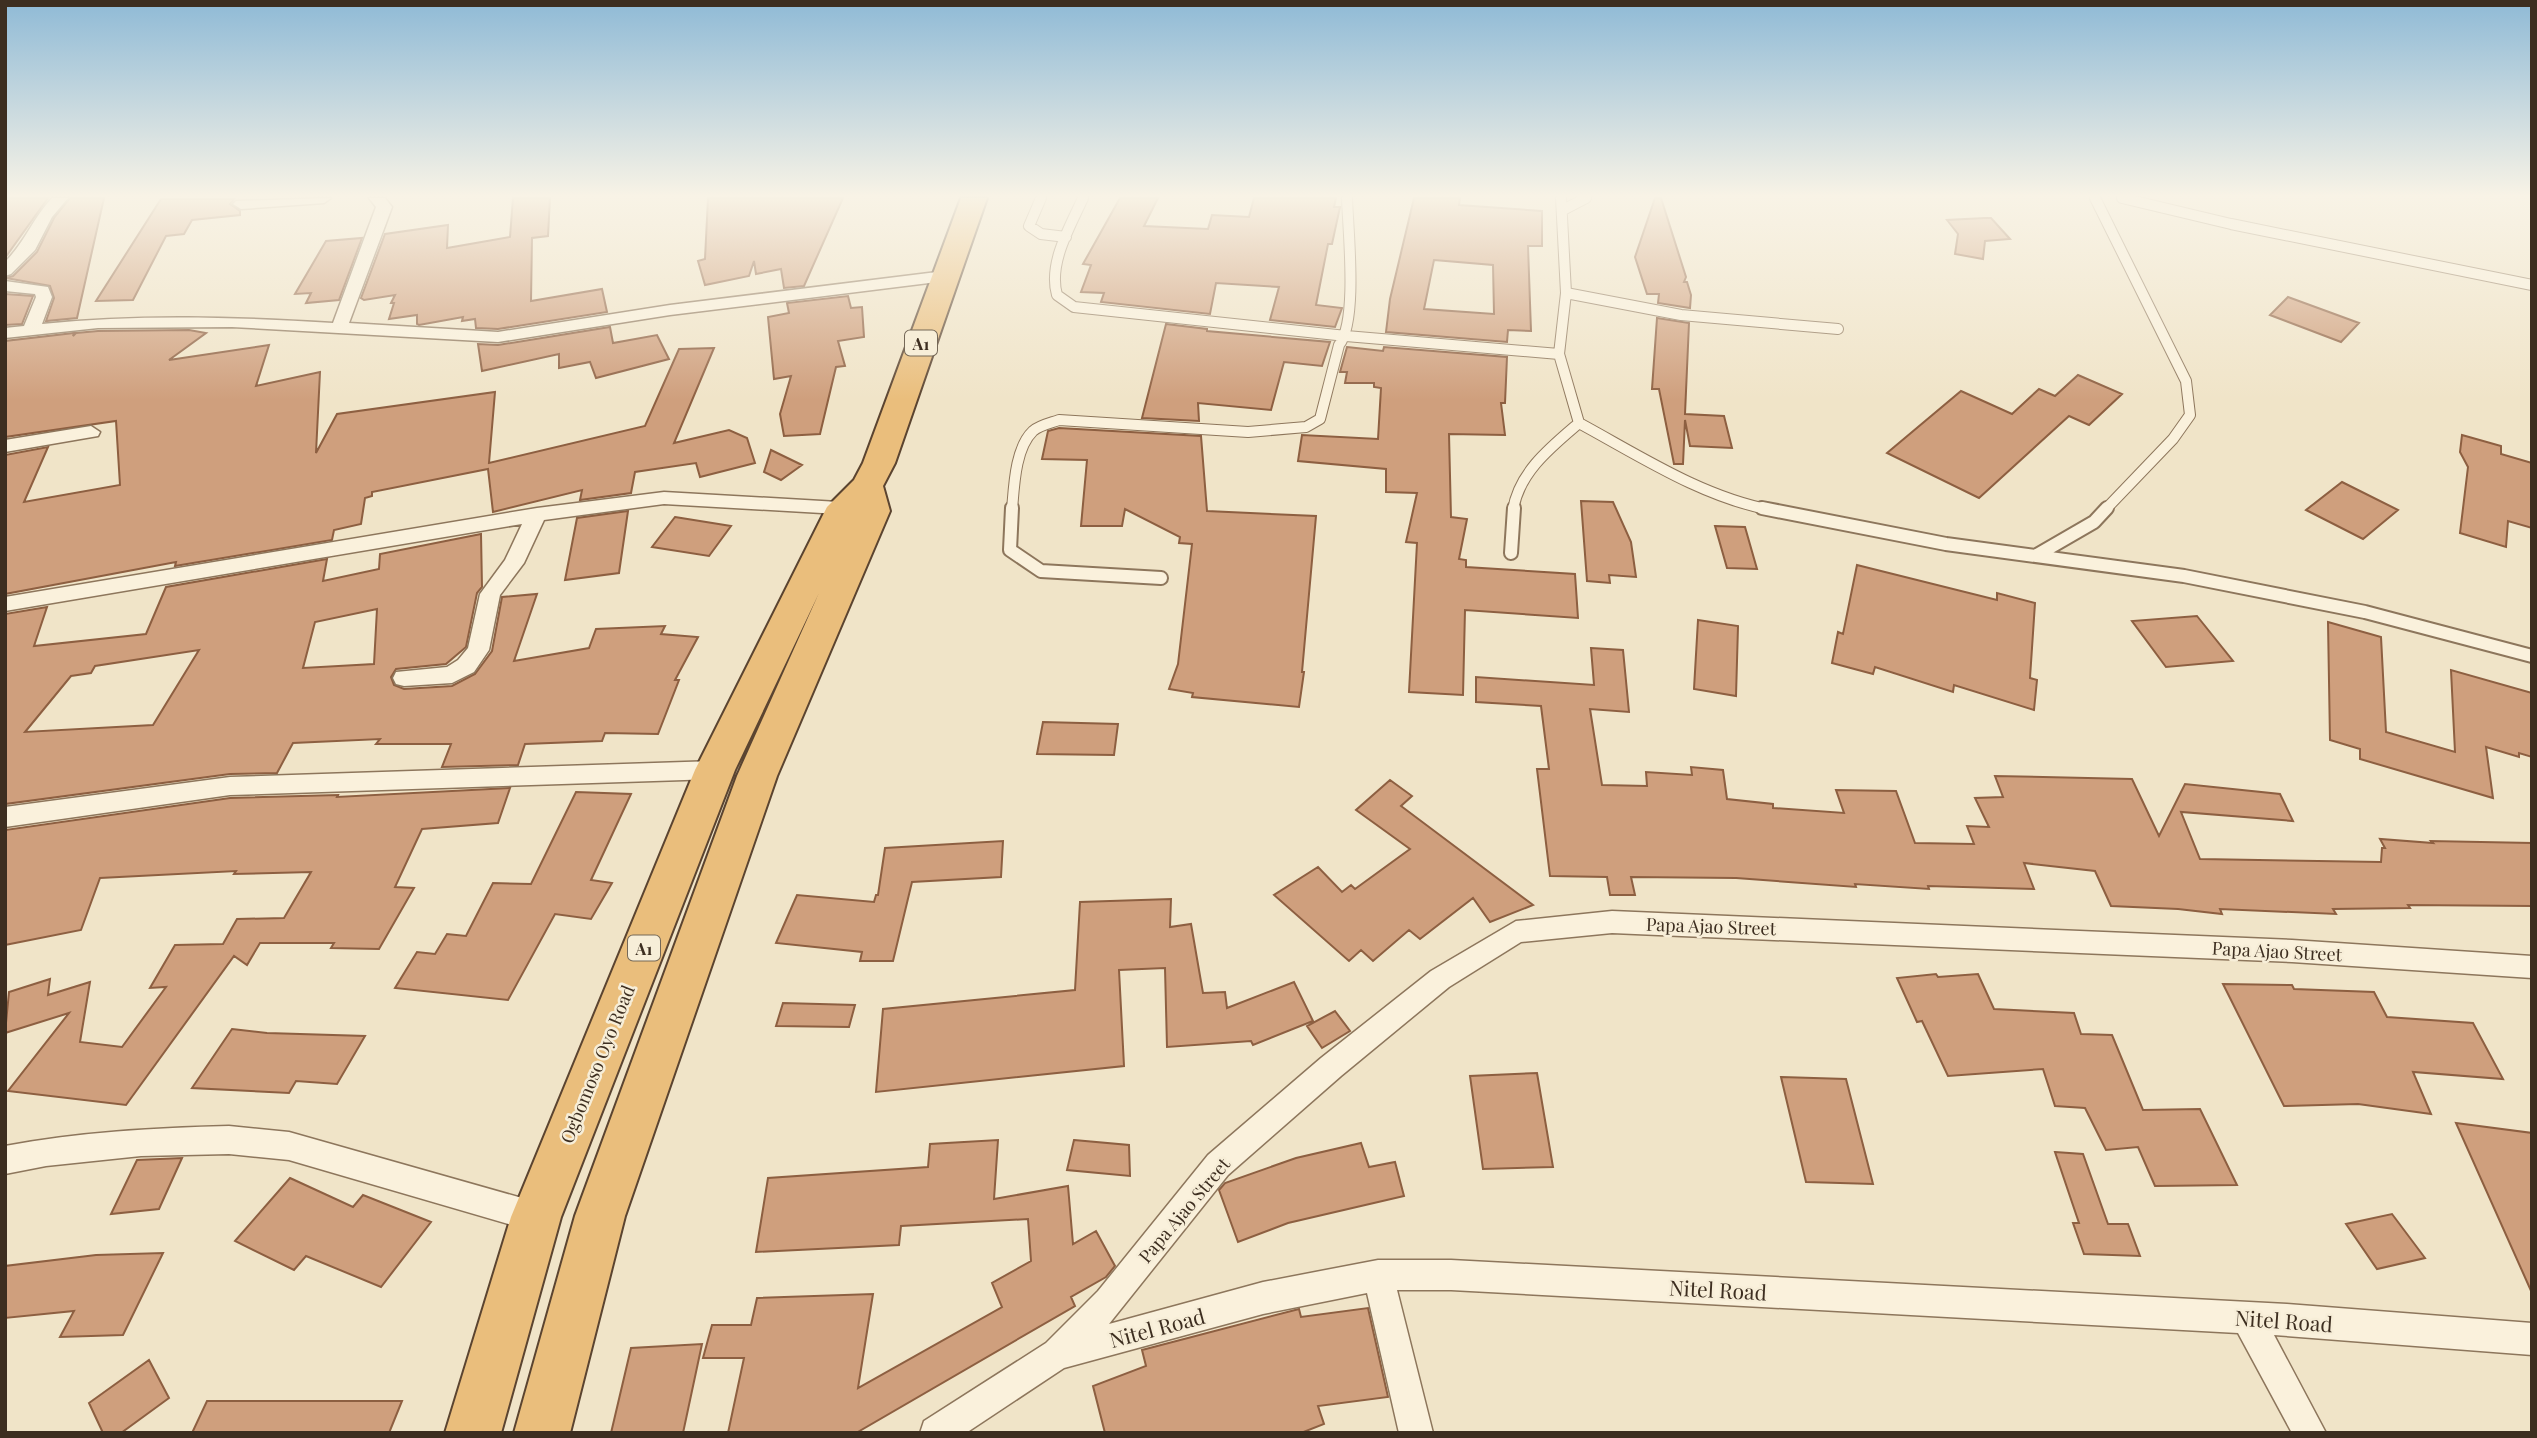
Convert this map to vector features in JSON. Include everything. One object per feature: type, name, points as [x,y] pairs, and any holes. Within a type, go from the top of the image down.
[{"type":"highway","name":"Ogbomoso Oyo Road","points":[[542,1433],[600,1216],[757,776],[878,463],[949,265]]},
{"type":"highway","name":"Ogbomoso Oyo Road","points":[[473,1433],[536,1217],[715,770],[861,502]]},
{"type":"street","points":[[339,328],[362,265]]},
{"type":"street","points":[[5,333],[98,323],[232,322],[499,337],[670,310],[945,276]]},
{"type":"street","points":[[5,286],[42,290],[44,297],[32,328]]},
{"type":"street","points":[[5,446],[91,432]]},
{"type":"street","points":[[5,604],[537,514],[664,498],[861,502]]},
{"type":"street","points":[[404,678],[452,675],[466,666],[478,650],[490,594],[514,563],[537,514]]},
{"type":"street","points":[[5,817],[230,786],[715,770]]},
{"type":"street","name":"Papa Ajao Street","points":[[1057,1353],[1109,1301],[1218,1165],[1331,1067],[1440,979],[1517,932],[1612,922],[2278,950],[2532,967]]},
{"type":"street","points":[[5,1160],[46,1152],[141,1142],[229,1140],[289,1146],[536,1217]]},
{"type":"street","points":[[1378,1275],[1416,1433]]},
{"type":"street","name":"Nitel Road","points":[[936,1433],[1057,1353],[1263,1298],[1378,1275],[1451,1275],[2247,1318],[2532,1339]]},
{"type":"street","points":[[2247,1318],[2310,1433]]},
{"type":"lane","points":[[1057,265],[1054,287],[1058,297],[1067,304],[1086,310],[1559,354]]},
{"type":"lane","points":[[1161,578],[1041,571],[1010,551],[1011,506],[1024,446],[1034,430],[1059,421],[1248,432],[1307,427],[1320,419],[1339,345],[1346,336],[1349,265]]},
{"type":"lane","points":[[1565,265],[1566,293],[1559,354],[1579,424],[1689,482],[1745,505],[1947,544],[2184,576],[2365,612],[2532,656]]},
{"type":"lane","points":[[2037,555],[2094,522],[2173,439],[2190,415],[2186,381],[2128,265]]},
{"type":"lane","points":[[2441,265],[2532,285]]},
{"type":"lane","points":[[1566,293],[1681,315],[1838,329]]},
{"type":"lane","points":[[1511,553],[1512,519],[1517,489],[1552,446],[1579,424]]},
{"type":"building","points":[[24,265],[89,265],[77,318],[46,321],[54,298],[50,286],[6,278],[13,276]]},
{"type":"building","points":[[119,265],[151,265],[133,300],[96,301]]},
{"type":"building","points":[[312,265],[352,265],[339,300],[306,303],[311,293],[295,294]]},
{"type":"building","points":[[373,265],[532,265],[531,301],[602,289],[607,312],[498,329],[476,328],[475,319],[462,321],[463,317],[419,325],[417,315],[389,319],[395,295],[364,300],[361,298]]},
{"type":"building","points":[[699,265],[753,265],[749,276],[705,285]]},
{"type":"building","points":[[755,265],[813,265],[804,286],[784,288],[781,269],[756,274]]},
{"type":"building","points":[[1091,265],[1324,265],[1316,305],[1342,308],[1335,327],[1270,320],[1279,287],[1216,283],[1210,314],[1101,302],[1104,293],[1081,292]]},
{"type":"building","points":[[1398,265],[1433,265],[1424,309],[1494,314],[1493,265],[1529,265],[1531,331],[1508,330],[1507,342],[1386,332]]},
{"type":"building","points":[[1638,265],[1682,265],[1686,277],[1684,282],[1687,282],[1691,295],[1690,308],[1658,303],[1659,294],[1647,294]]},
{"type":"building","points":[[5,294],[33,296],[22,324],[5,325]]},
{"type":"building","points":[[848,296],[851,308],[862,307],[864,337],[838,341],[845,366],[836,367],[820,434],[784,436],[780,414],[791,376],[774,379],[768,317],[789,313],[787,303]]},
{"type":"building","points":[[2288,297],[2359,323],[2341,342],[2270,315]]},
{"type":"building","points":[[1657,318],[1689,323],[1685,414],[1724,416],[1732,448],[1690,446],[1685,420],[1683,464],[1674,464],[1659,389],[1652,389]]},
{"type":"building","points":[[1166,324],[1207,331],[1330,342],[1322,366],[1284,362],[1271,410],[1198,403],[1199,421],[1142,418]]},
{"type":"building","points":[[610,327],[613,343],[657,335],[669,359],[596,378],[590,362],[559,368],[559,354],[482,371],[478,344],[498,345]]},
{"type":"building","points":[[189,330],[206,333],[169,360],[269,345],[256,386],[320,372],[316,453],[337,414],[495,392],[489,463],[645,426],[679,349],[714,348],[674,443],[729,430],[747,438],[755,463],[700,477],[696,463],[635,472],[631,493],[580,500],[582,490],[493,512],[488,469],[372,492],[372,496],[365,498],[361,524],[334,530],[332,540],[175,566],[176,562],[5,594],[5,455],[48,447],[24,502],[120,485],[116,421],[5,437],[5,341],[74,333],[73,336],[76,333],[98,331]]},
{"type":"building","points":[[1347,347],[1383,351],[1384,347],[1507,357],[1505,403],[1501,403],[1505,435],[1449,434],[1451,517],[1467,519],[1459,559],[1466,560],[1466,567],[1575,574],[1578,618],[1465,610],[1463,695],[1409,692],[1417,543],[1406,542],[1417,493],[1386,492],[1386,469],[1298,461],[1302,435],[1378,439],[1381,388],[1374,387],[1374,383],[1345,383],[1347,372],[1340,372]]},
{"type":"building","points":[[2078,375],[2122,394],[2089,425],[2069,416],[1979,498],[1887,453],[1961,391],[2012,414],[2039,389],[2055,396]]},
{"type":"building","points":[[1059,428],[1201,436],[1207,511],[1316,516],[1299,707],[1192,697],[1193,693],[1169,689],[1178,664],[1192,544],[1179,543],[1180,537],[1125,509],[1122,526],[1081,526],[1087,460],[1042,459],[1048,431]]},
{"type":"building","points":[[2462,435],[2501,446],[2501,454],[2532,463],[2532,528],[2508,521],[2506,547],[2460,533],[2468,467],[2460,452]]},
{"type":"building","points":[[771,450],[802,465],[781,480],[764,472]]},
{"type":"building","points":[[2342,482],[2398,510],[2363,539],[2306,510]]},
{"type":"building","points":[[1581,501],[1613,502],[1631,542],[1636,577],[1609,575],[1610,583],[1587,581]]},
{"type":"building","points":[[628,511],[619,573],[565,580],[577,518]]},
{"type":"building","points":[[675,517],[731,526],[709,556],[652,547]]},
{"type":"building","points":[[1715,526],[1745,527],[1757,569],[1727,568]]},
{"type":"building","points":[[481,534],[482,587],[477,593],[466,647],[446,664],[396,669],[391,677],[394,685],[404,689],[452,686],[475,674],[492,651],[502,597],[537,594],[514,661],[589,648],[596,629],[665,626],[661,634],[698,637],[675,680],[679,680],[658,734],[605,733],[602,741],[525,744],[518,765],[442,767],[451,744],[376,744],[380,739],[293,743],[277,773],[230,774],[5,804],[5,614],[47,607],[34,646],[146,634],[166,587],[327,559],[323,581],[379,569],[380,554]],"holes":[[[377,609],[374,664],[303,668],[315,622]],[[199,650],[153,725],[25,732],[71,676],[91,673],[95,666]]]},
{"type":"building","points":[[1857,565],[1997,600],[1997,593],[2035,603],[2030,678],[2037,680],[2034,710],[1954,685],[1953,692],[1875,667],[1873,674],[1832,663],[1838,632],[1843,634]]},
{"type":"building","points":[[2197,616],[2233,661],[2166,667],[2132,621]]},
{"type":"building","points":[[1698,620],[1738,626],[1736,696],[1694,689]]},
{"type":"building","points":[[2328,622],[2381,637],[2386,732],[2455,752],[2451,670],[2532,693],[2532,757],[2519,753],[2519,757],[2486,747],[2493,798],[2360,759],[2360,749],[2330,740]]},
{"type":"building","points":[[1591,648],[1623,650],[1629,712],[1590,709],[1602,785],[1647,786],[1646,772],[1692,775],[1691,767],[1723,770],[1727,799],[1773,804],[1773,808],[1844,813],[1836,790],[1896,791],[1915,843],[1974,844],[1967,826],[1989,827],[1975,798],[2003,797],[1995,776],[2132,779],[2159,836],[2185,784],[2280,794],[2293,821],[2181,812],[2200,859],[2381,862],[2382,848],[2385,848],[2380,839],[2433,843],[2431,841],[2532,843],[2532,906],[2408,905],[2410,908],[2333,909],[2336,914],[2220,909],[2222,914],[2111,906],[2095,871],[2024,863],[2034,889],[1928,886],[1929,889],[1855,884],[1856,887],[1736,878],[1631,877],[1635,895],[1610,895],[1607,877],[1550,876],[1537,769],[1549,769],[1541,706],[1476,702],[1476,677],[1594,685]]},
{"type":"building","points":[[1043,722],[1118,724],[1114,755],[1037,754]]},
{"type":"building","points":[[1390,780],[1412,796],[1401,806],[1533,905],[1490,922],[1473,898],[1420,939],[1409,930],[1373,961],[1361,950],[1349,961],[1274,895],[1318,867],[1342,892],[1351,885],[1355,889],[1410,849],[1356,810]]},
{"type":"building","points":[[510,788],[498,823],[422,829],[395,887],[414,888],[379,949],[331,948],[334,943],[260,943],[247,965],[234,956],[126,1105],[8,1091],[69,1013],[5,1033],[9,992],[50,979],[48,995],[90,982],[80,1042],[122,1047],[166,987],[150,988],[175,945],[223,944],[237,919],[284,918],[311,872],[234,874],[236,871],[100,878],[81,930],[5,945],[5,830],[230,798],[338,795],[337,797]]},
{"type":"building","points":[[576,792],[631,794],[591,880],[612,883],[591,919],[555,914],[508,1000],[395,988],[417,952],[435,954],[447,934],[466,936],[493,883],[531,884]]},
{"type":"building","points":[[1003,841],[1001,877],[912,882],[893,961],[860,961],[862,952],[776,943],[797,895],[874,902],[878,895],[885,848]]},
{"type":"building","points":[[1171,899],[1170,927],[1191,924],[1203,993],[1225,992],[1227,1008],[1294,982],[1313,1021],[1253,1045],[1251,1041],[1167,1047],[1165,968],[1119,970],[1124,1066],[876,1092],[883,1009],[1075,990],[1080,902]]},
{"type":"building","points":[[1936,974],[1938,977],[1978,974],[1994,1009],[2074,1013],[2081,1034],[2112,1035],[2143,1110],[2200,1109],[2237,1185],[2155,1186],[2138,1147],[2106,1150],[2085,1108],[2055,1106],[2043,1069],[1948,1076],[1922,1021],[1917,1022],[1897,978]]},
{"type":"building","points":[[2223,984],[2292,985],[2294,989],[2374,992],[2387,1017],[2473,1023],[2503,1079],[2413,1072],[2431,1114],[2358,1104],[2284,1106]]},
{"type":"building","points":[[783,1003],[855,1005],[849,1027],[776,1026]]},
{"type":"building","points":[[1335,1011],[1350,1031],[1322,1048],[1307,1026]]},
{"type":"building","points":[[232,1029],[267,1033],[365,1036],[337,1084],[296,1081],[289,1093],[192,1088]]},
{"type":"building","points":[[1537,1073],[1553,1167],[1483,1169],[1470,1076]]},
{"type":"building","points":[[1781,1077],[1846,1079],[1873,1184],[1806,1182]]},
{"type":"building","points":[[2456,1123],[2532,1133],[2532,1293]]},
{"type":"building","points":[[998,1140],[994,1199],[1068,1186],[1073,1244],[1096,1231],[1115,1266],[1106,1277],[1071,1297],[1075,1306],[856,1433],[728,1433],[744,1358],[703,1358],[712,1325],[751,1325],[757,1298],[873,1294],[858,1388],[1002,1307],[992,1283],[1031,1261],[1028,1219],[901,1226],[899,1245],[756,1252],[768,1178],[928,1167],[930,1144]]},
{"type":"building","points":[[1074,1140],[1129,1145],[1130,1176],[1067,1170]]},
{"type":"building","points":[[1361,1143],[1369,1167],[1395,1162],[1404,1196],[1288,1223],[1238,1242],[1219,1190],[1225,1183],[1296,1158]]},
{"type":"building","points":[[2055,1152],[2083,1154],[2108,1224],[2128,1224],[2140,1256],[2084,1254],[2073,1223],[2079,1223]]},
{"type":"building","points":[[182,1158],[159,1209],[111,1214],[137,1160]]},
{"type":"building","points":[[290,1178],[353,1207],[363,1195],[431,1222],[381,1287],[306,1256],[294,1270],[235,1241]]},
{"type":"building","points":[[2392,1214],[2425,1258],[2377,1269],[2346,1224]]},
{"type":"building","points":[[163,1253],[123,1335],[60,1337],[74,1311],[5,1318],[5,1266],[96,1255]]},
{"type":"building","points":[[1368,1308],[1388,1397],[1318,1406],[1324,1424],[1301,1433],[1105,1433],[1093,1386],[1146,1366],[1142,1350],[1299,1309],[1301,1317]]},
{"type":"building","points":[[702,1344],[683,1433],[611,1433],[631,1348]]},
{"type":"building","points":[[149,1360],[169,1398],[121,1433],[103,1433],[89,1403]]},
{"type":"building","points":[[207,1401],[402,1401],[389,1433],[192,1433]]}]
